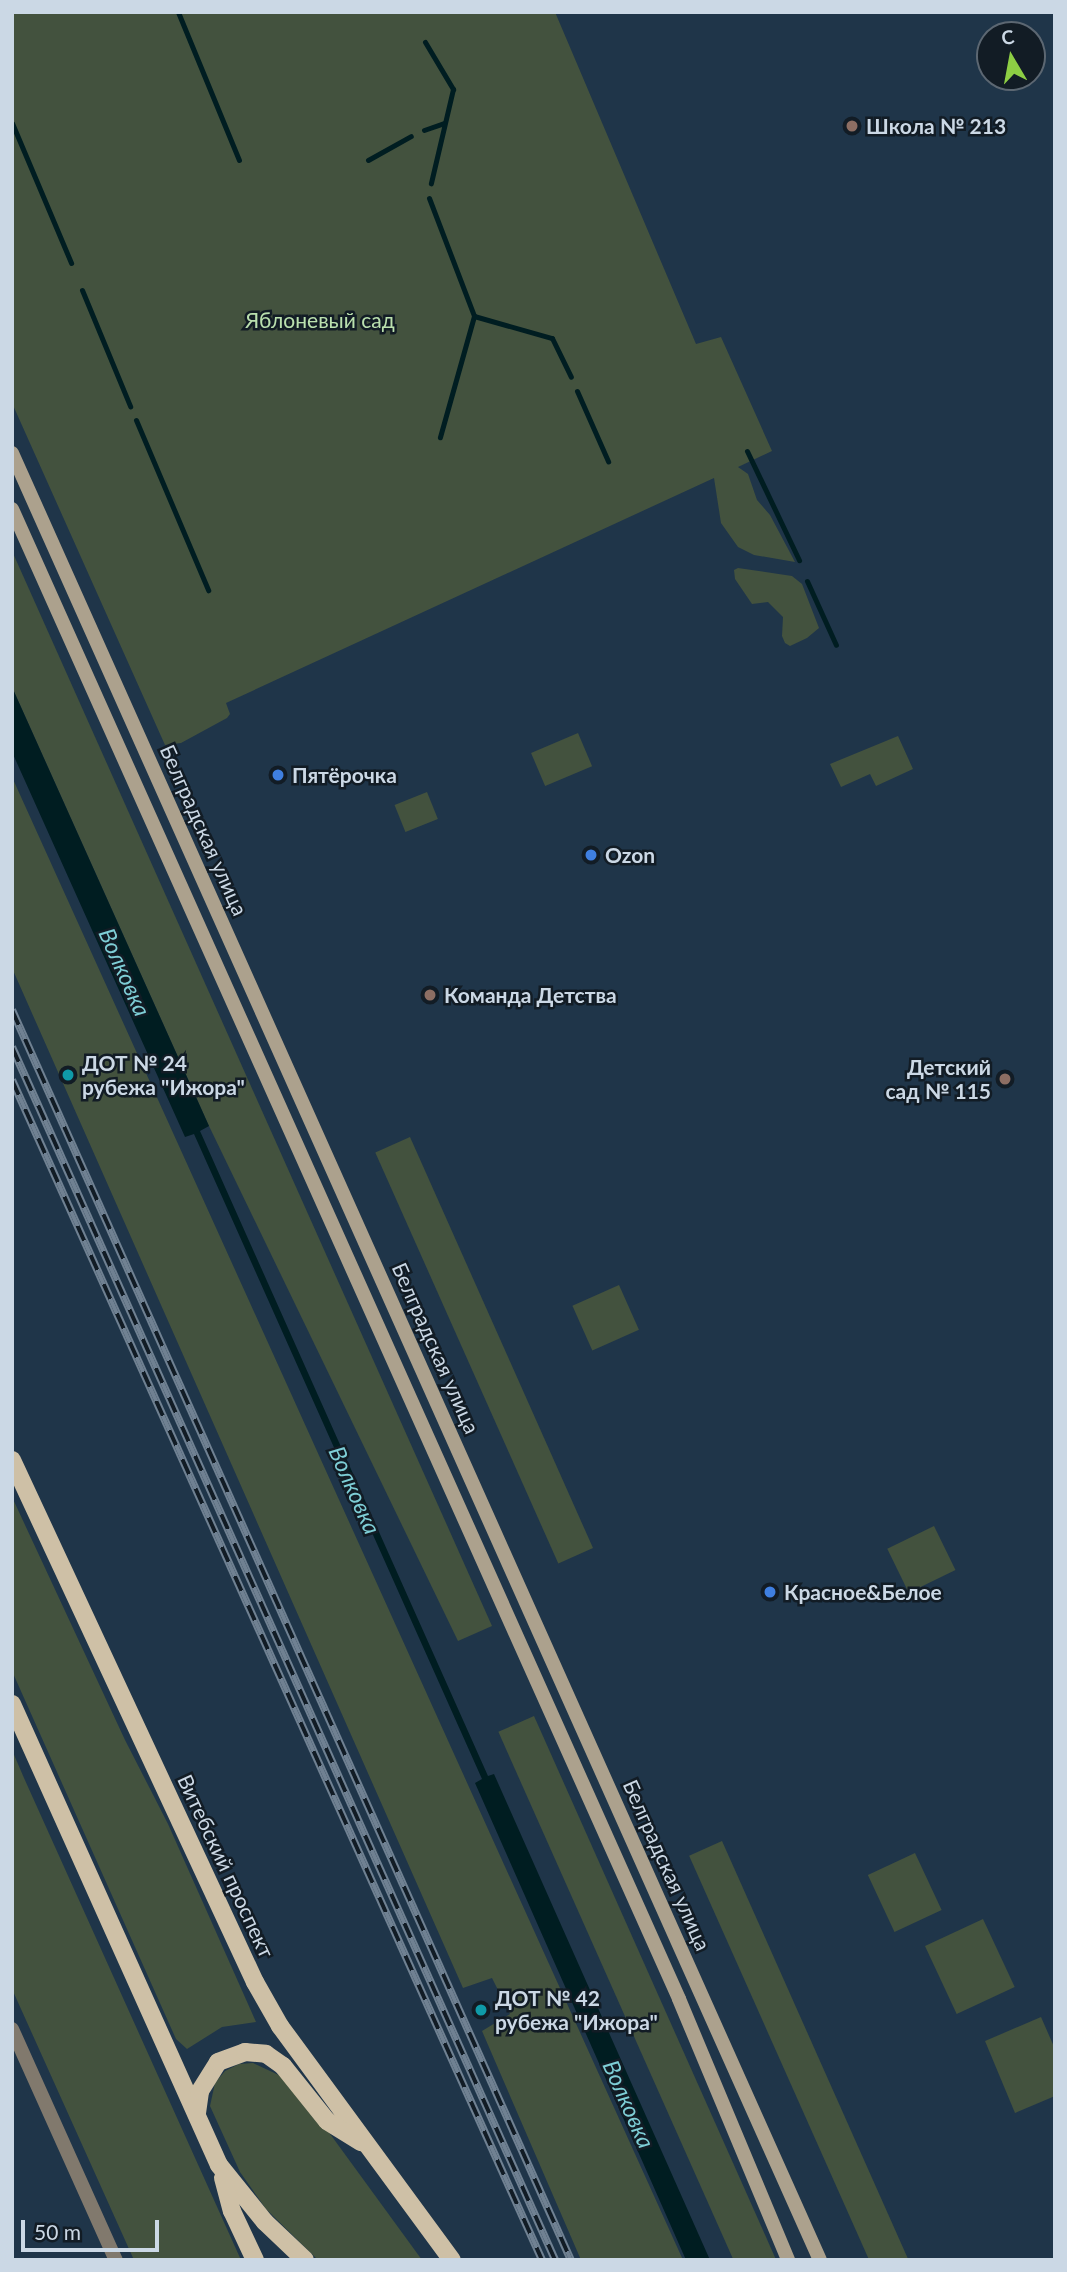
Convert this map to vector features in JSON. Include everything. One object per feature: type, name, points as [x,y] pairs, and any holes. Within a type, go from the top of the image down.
[{"type":"main road","name":"Витебский проспект","points":[[12,1460],[255,1982],[281,2026],[452,2260]]},
{"type":"main road","points":[[12,1704],[219,2165],[232,2211],[255,2260]]},
{"type":"main road","points":[[196,2114],[200,2091],[218,2062],[246,2052],[266,2054],[283,2066],[327,2122],[368,2146]]},
{"type":"main road","points":[[219,2165],[258,2215],[305,2260]]},
{"type":"street","name":"Белградская улица","points":[[12,453],[820,2260]]},
{"type":"street","name":"Белградская улица","points":[[12,509],[674,1987],[788,2260]]},
{"type":"street","points":[[12,2028],[116,2260]]},
{"type":"green space","name":"Яблоневый сад","points":[[12,12],[555,12],[696,344],[721,337],[772,451],[738,467],[748,474],[757,500],[770,515],[795,562],[754,555],[738,547],[721,523],[714,478],[226,703],[230,714],[227,718],[181,743],[165,745],[12,403]]},
{"type":"green space","points":[[12,551],[492,1626],[458,1641],[209,1126],[12,687]]},
{"type":"green space","points":[[738,568],[792,576],[802,584],[819,628],[807,638],[790,646],[785,643],[782,636],[783,617],[768,602],[752,604],[735,579],[734,570]]},
{"type":"green space","points":[[578,733],[592,766],[545,786],[531,753]]},
{"type":"green space","points":[[898,736],[913,769],[876,786],[870,774],[841,787],[830,764]]},
{"type":"green space","points":[[12,777],[683,2260],[581,2260],[482,2031],[510,2014],[492,1978],[463,1988],[12,968]]},
{"type":"green space","points":[[427,792],[438,819],[405,832],[395,805]]},
{"type":"green space","points":[[410,1137],[593,1548],[558,1564],[375,1152]]},
{"type":"green space","points":[[619,1285],[639,1330],[592,1351],[572,1306]]},
{"type":"green space","points":[[12,1497],[125,1740],[168,1824],[256,2022],[222,2027],[187,2049],[176,2039],[12,1671]]},
{"type":"green space","points":[[934,1526],[955,1570],[909,1593],[887,1549]]},
{"type":"green space","points":[[534,1716],[776,2260],[734,2260],[498,1732]]},
{"type":"green space","points":[[12,1750],[241,2260],[134,2260],[12,1989]]},
{"type":"green space","points":[[722,1841],[908,2259],[869,2260],[689,1856]]},
{"type":"green space","points":[[915,1853],[942,1910],[894,1932],[868,1875]]},
{"type":"green space","points":[[983,1919],[1015,1987],[957,2014],[925,1946]]},
{"type":"green space","points":[[1041,2017],[1055,2049],[1055,2096],[1015,2113],[985,2041]]},
{"type":"green space","points":[[253,2063],[283,2077],[301,2094],[422,2260],[318,2260],[266,2209],[240,2172],[210,2106],[215,2083],[225,2071],[239,2064]]},
{"type":"water","name":"Волковка","points":[[12,687],[209,1126],[200,1131],[488,1776],[494,1774],[710,2260],[686,2260],[475,1783],[482,1779],[194,1134],[185,1137],[12,752]]},
{"type":"waterway","points":[[178,12],[239,160]]},
{"type":"waterway","points":[[425,42],[453,89],[431,183]]},
{"type":"waterway","points":[[12,123],[71,263]]},
{"type":"waterway","points":[[424,130],[444,123]]},
{"type":"waterway","points":[[368,160],[411,136]]},
{"type":"waterway","points":[[429,198],[474,316],[440,437]]},
{"type":"waterway","points":[[82,290],[130,406]]},
{"type":"waterway","points":[[474,316],[552,338],[571,377]]},
{"type":"waterway","points":[[577,391],[608,461]]},
{"type":"waterway","points":[[136,420],[208,590]]},
{"type":"waterway","points":[[747,451],[799,560]]},
{"type":"waterway","points":[[807,581],[836,645]]},
{"type":"railway","points":[[12,1010],[571,2260]]},
{"type":"railway","points":[[12,1047],[555,2260]]},
{"type":"railway","points":[[12,1080],[542,2260]]},
{"type":"place","name":"Школа № 213","points":[[852,126]]},
{"type":"place","name":"Пятёрочка","points":[[278,775]]},
{"type":"place","name":"Ozon","points":[[591,855]]},
{"type":"place","name":"Команда Детства","points":[[430,995]]},
{"type":"place","name":"ДОТ № 24 рубежа \"Ижора\"","points":[[68,1075]]},
{"type":"place","name":"Детский сад № 115","points":[[1005,1079]]},
{"type":"place","name":"Красное&Белое","points":[[770,1592]]},
{"type":"place","name":"ДОТ № 42 рубежа \"Ижора\"","points":[[481,2010]]}]
